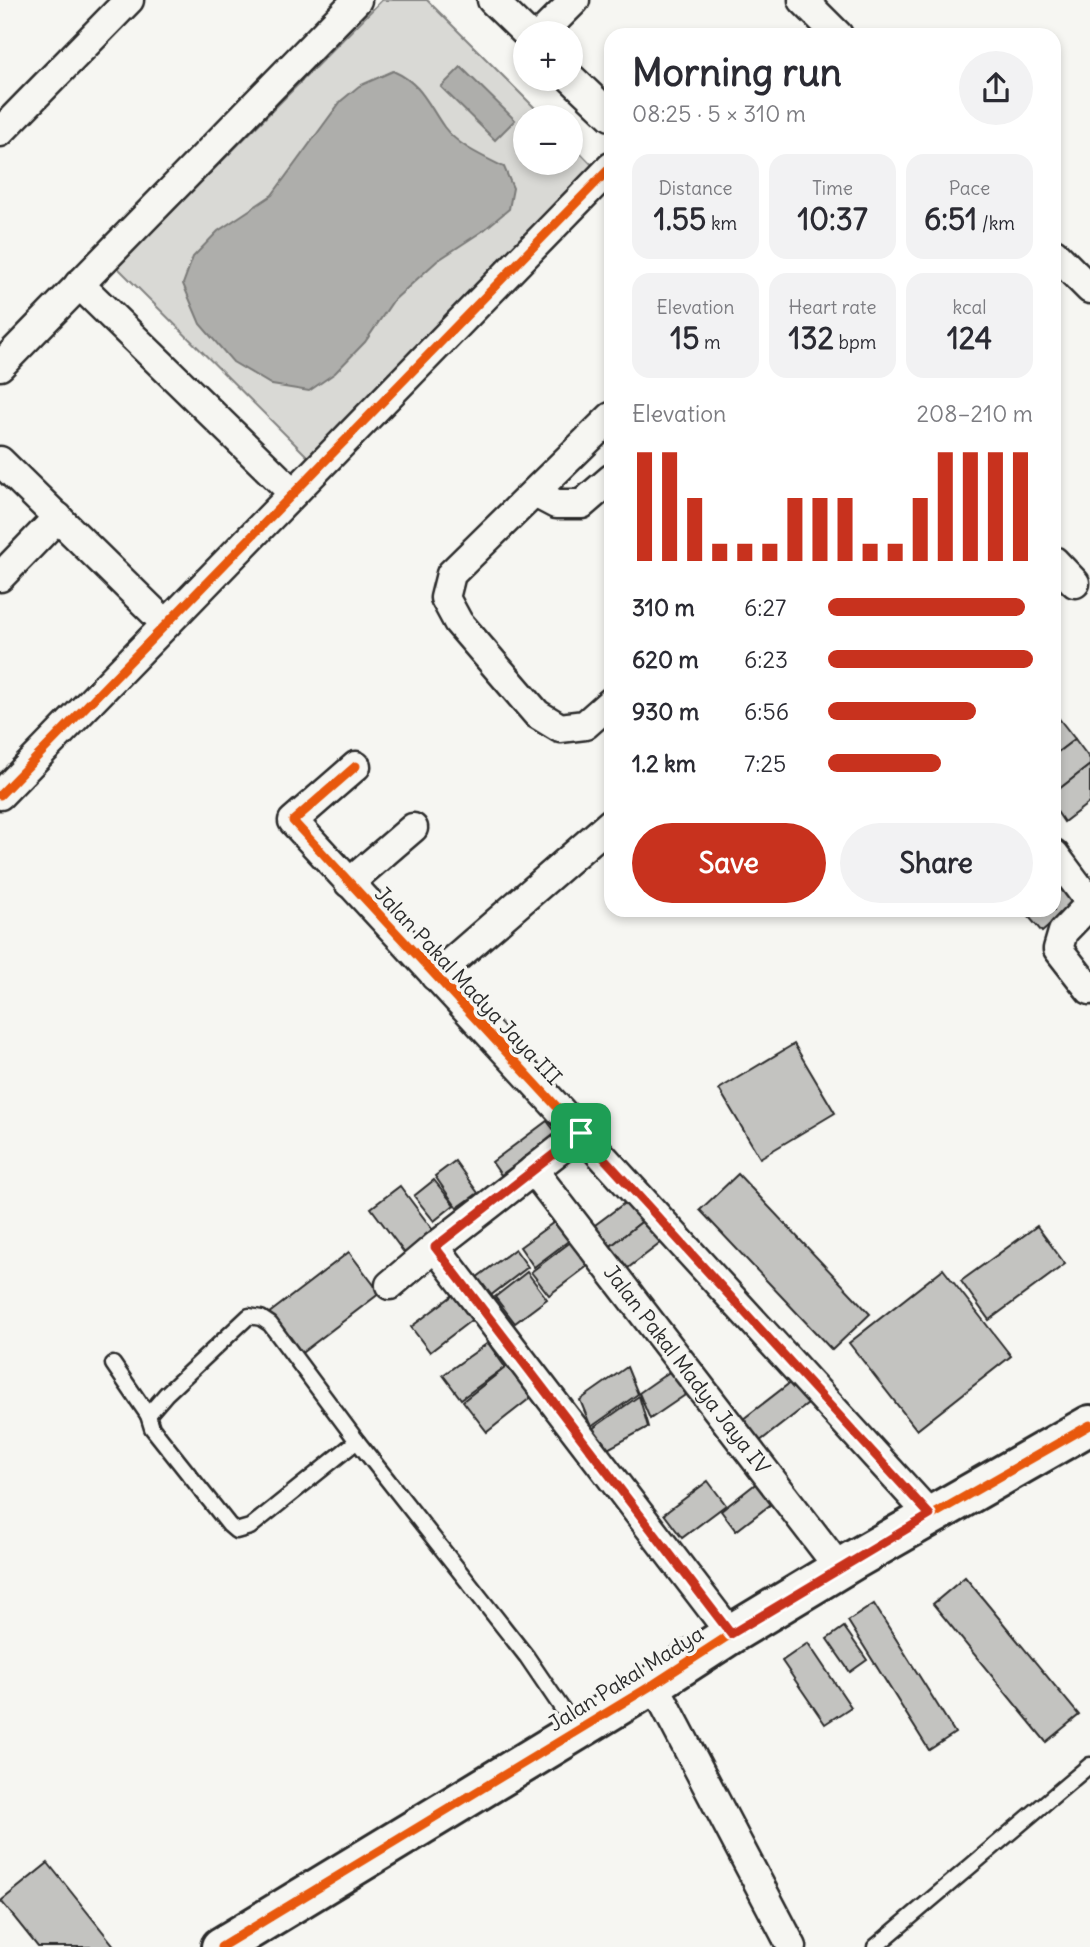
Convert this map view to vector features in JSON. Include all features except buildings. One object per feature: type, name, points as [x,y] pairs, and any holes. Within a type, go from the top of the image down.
[{"type":"street","points":[[0,132],[129,0]]},
{"type":"street","points":[[0,366],[357,0]]},
{"type":"street","points":[[492,0],[514,21]]},
{"type":"street","points":[[554,21],[575,0]]},
{"type":"street","points":[[803,0],[831,28]]},
{"type":"street","points":[[583,89],[604,109]]},
{"type":"street","points":[[0,794],[604,174]]},
{"type":"street","points":[[1061,260],[1090,289]]},
{"type":"street","points":[[79,284],[293,493]]},
{"type":"street","points":[[604,424],[451,574],[444,598],[458,622],[537,714],[560,728],[585,725],[604,708]]},
{"type":"street","points":[[0,461],[166,624]]},
{"type":"street","points":[[535,493],[556,504],[582,505],[604,485]]},
{"type":"street","points":[[0,577],[58,517]]},
{"type":"street","points":[[1061,568],[1075,583]]},
{"type":"street","name":"Jalan Pakal Madya Jaya III","points":[[356,766],[293,821],[930,1515]]},
{"type":"street","points":[[349,883],[412,828]]},
{"type":"street","points":[[435,976],[604,829]]},
{"type":"street","points":[[1061,864],[1090,903],[1063,932],[1058,949],[1090,990]]},
{"type":"street","points":[[390,1285],[581,1133]]},
{"type":"street","name":"Jalan Pakal Madya Jaya IV","points":[[533,1170],[840,1569]]},
{"type":"street","points":[[435,1247],[731,1634]]},
{"type":"street","name":"Jalan Pakal Madya","points":[[221,1947],[654,1684],[731,1634],[930,1515],[1090,1425]]},
{"type":"street","points":[[654,1684],[792,1947]]},
{"type":"lane","points":[[148,1415],[166,1394],[249,1316],[261,1318],[270,1324],[357,1441],[527,1657],[577,1731]]},
{"type":"lane","points":[[114,1364],[148,1415],[152,1428],[236,1531],[250,1527],[357,1441]]},
{"type":"lane","points":[[875,1947],[1090,1766]]},
{"type":"shaded area","points":[[382,0],[427,0],[513,86],[513,91],[518,91],[532,105],[513,105],[513,175],[583,175],[583,155],[597,170],[311,460],[117,267]]},
{"type":"shaded area","points":[[461,67],[513,118],[513,122],[495,140],[441,87]]},
{"type":"shaded area","points":[[393,71],[417,88],[456,140],[504,167],[513,188],[509,209],[484,230],[437,261],[393,301],[365,342],[335,373],[309,391],[272,385],[233,362],[200,324],[183,284],[193,257],[218,231],[272,195],[341,101],[359,86]]},
{"type":"cycle path","points":[[0,795],[604,174]]},
{"type":"cycle path","points":[[356,766],[293,821],[930,1515]]},
{"type":"cycle path","points":[[221,1947],[852,1561],[1090,1425]]},
{"type":"route","points":[[581,1133],[930,1515],[731,1634],[435,1247],[581,1133]]}]
